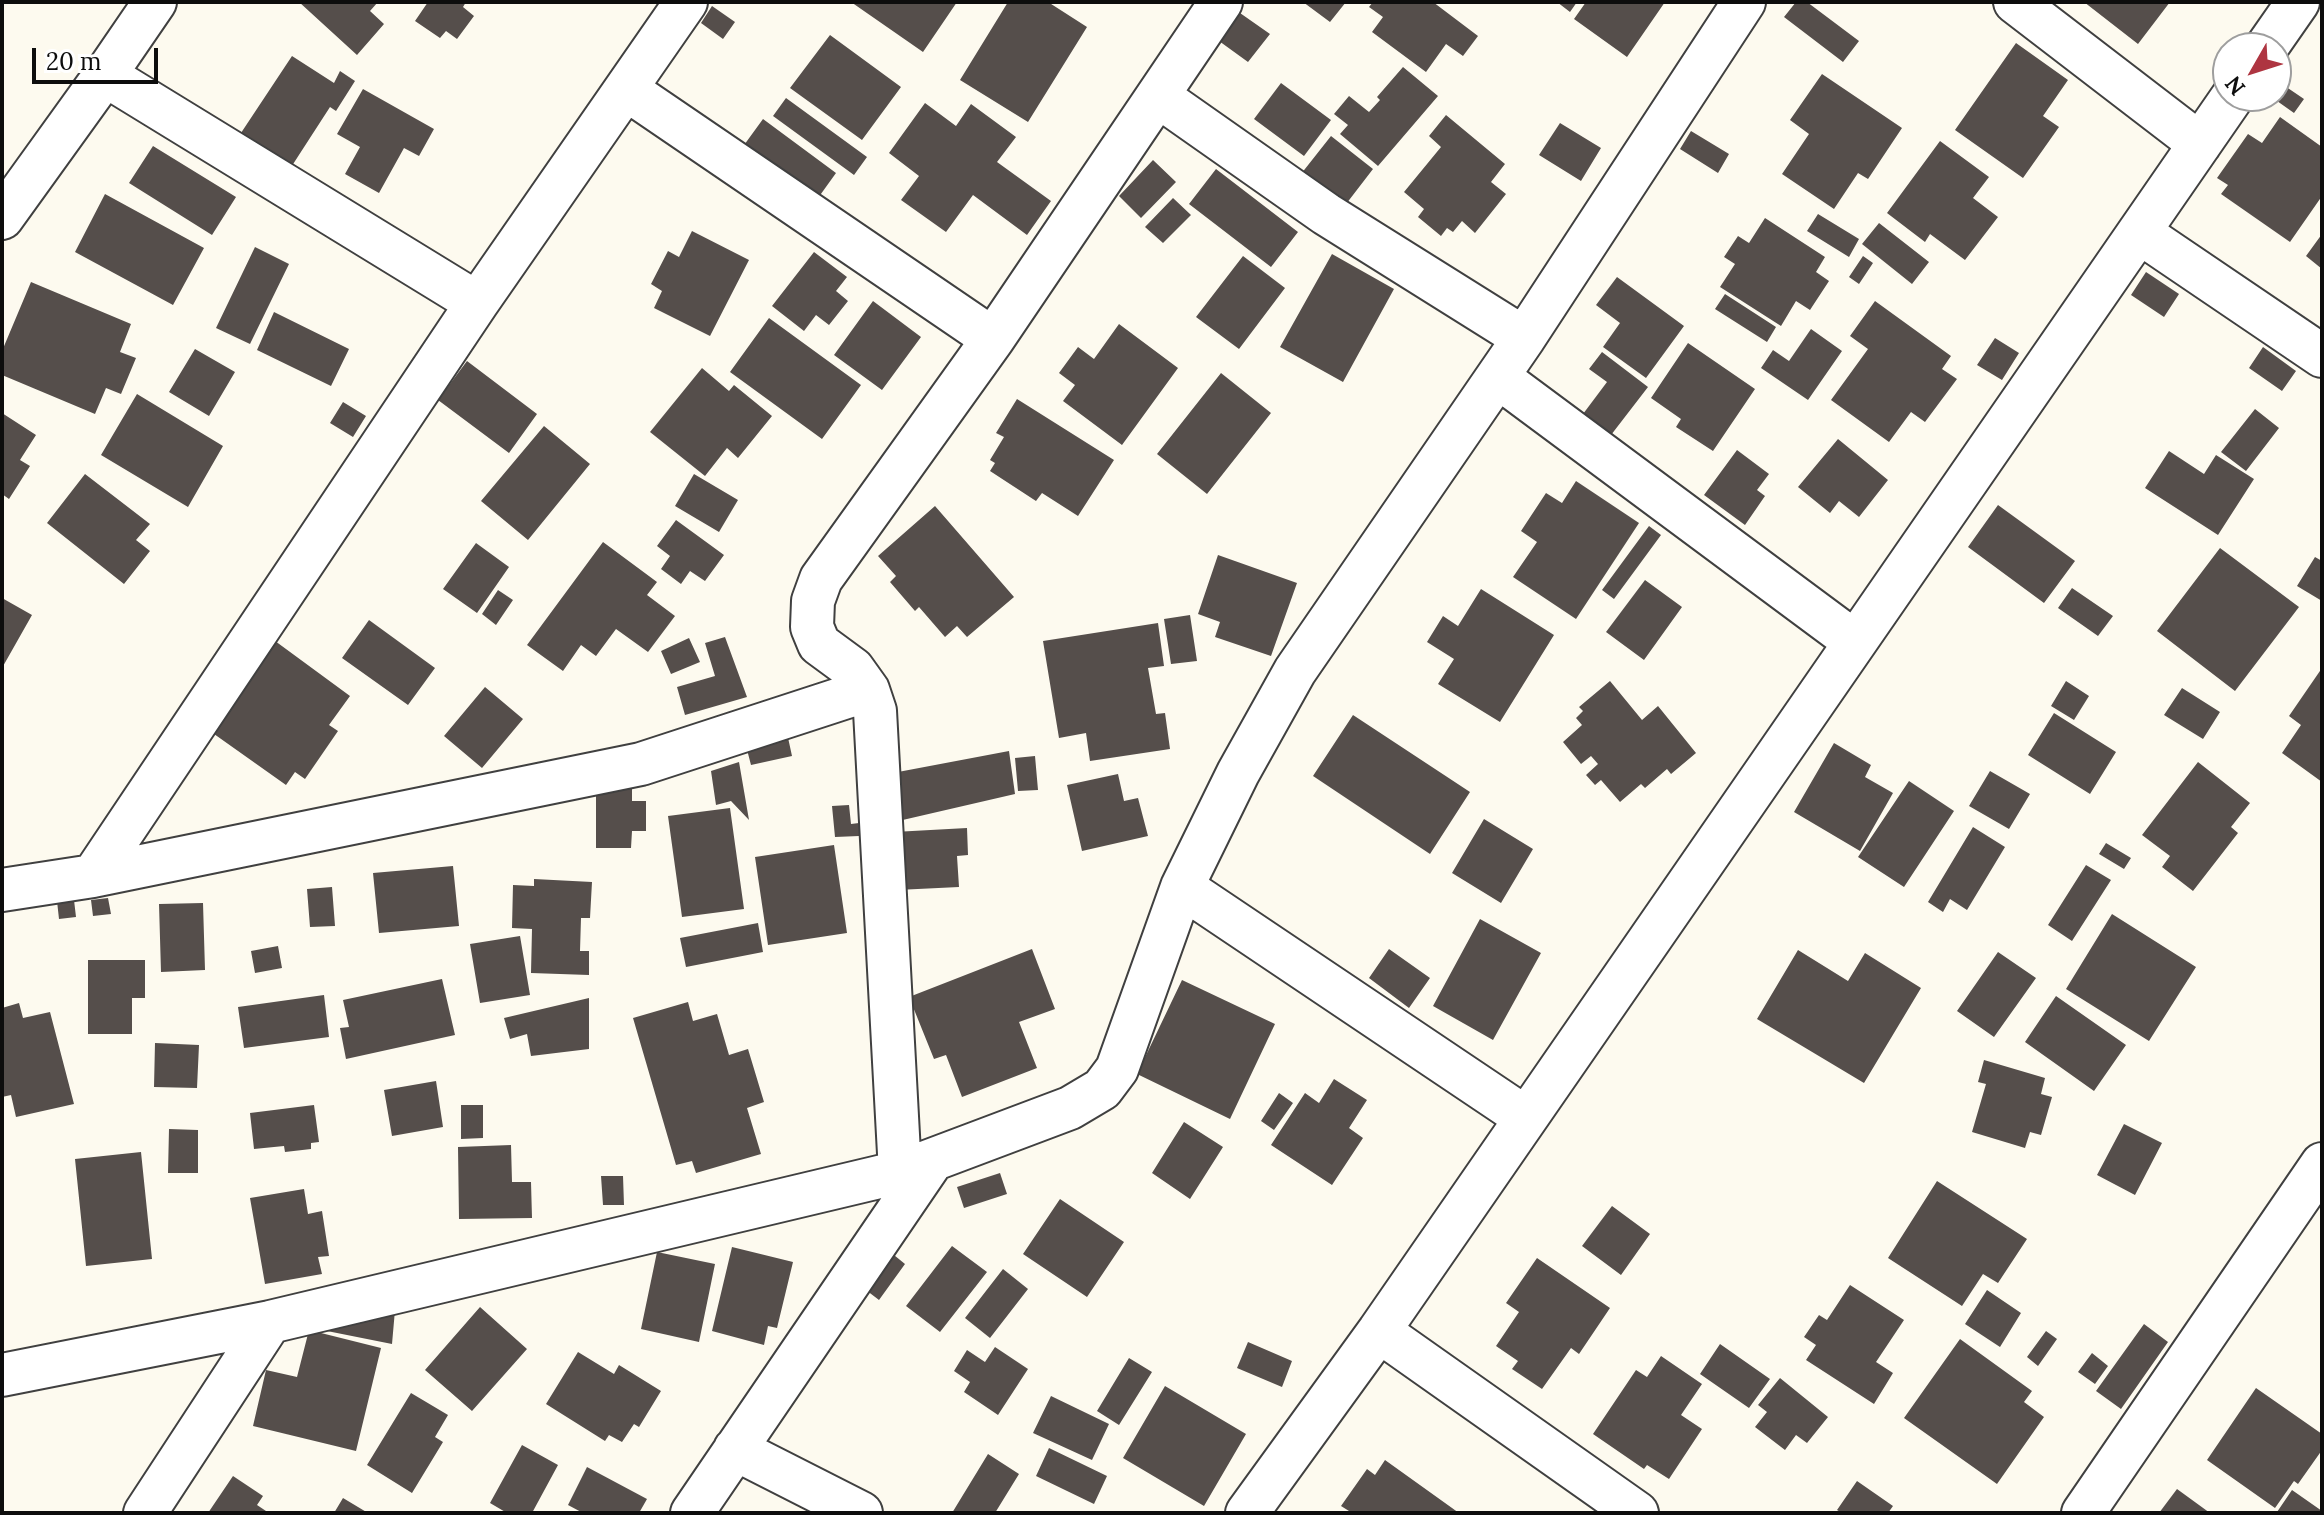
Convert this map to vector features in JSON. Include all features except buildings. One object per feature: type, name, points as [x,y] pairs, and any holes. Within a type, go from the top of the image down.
[{"type":"street","points":[[2,218],[155,2]]},
{"type":"street","points":[[93,876],[477,303],[686,2]]},
{"type":"street","points":[[692,1513],[916,1166],[875,711],[868,690],[853,669],[819,644],[812,627],[813,601],[821,579],[993,339],[1221,2]]},
{"type":"street","points":[[2,1375],[270,1322],[916,1166],[1070,1108],[1102,1089],[1117,1069],[1182,887],[1238,773],[1295,671],[1498,377],[1744,2]]},
{"type":"street","points":[[2015,2],[2200,144]]},
{"type":"street","points":[[2277,32],[2298,2]]},
{"type":"street","points":[[105,75],[477,303]]},
{"type":"street","points":[[626,89],[993,339]]},
{"type":"street","points":[[1158,96],[1326,214],[1524,338]]},
{"type":"street","points":[[1247,1513],[1379,1331],[2222,112]]},
{"type":"street","points":[[2139,232],[2322,356]]},
{"type":"street","points":[[1498,377],[1855,642]]},
{"type":"street","points":[[2,890],[93,876],[641,764],[868,690]]},
{"type":"street","points":[[1182,887],[1526,1118]]},
{"type":"street","points":[[2083,1513],[2322,1164]]},
{"type":"street","points":[[145,1513],[270,1322]]},
{"type":"street","points":[[1379,1331],[1637,1513]]},
{"type":"street","points":[[735,1449],[861,1513]]}]
